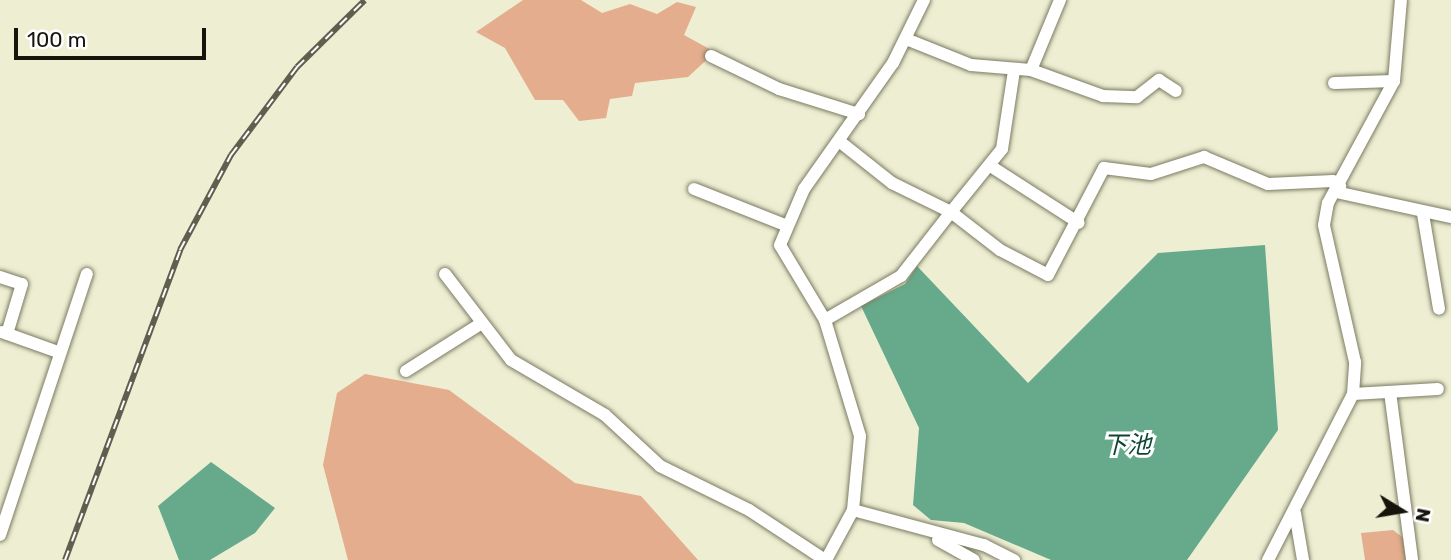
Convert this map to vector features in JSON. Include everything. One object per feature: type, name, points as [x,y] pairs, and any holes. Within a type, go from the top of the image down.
[{"type":"street","points":[[446,274],[511,360],[605,415],[660,466],[749,510],[826,560],[853,510],[860,436],[825,320],[780,245],[785,225],[906,38],[924,0]]},
{"type":"street","points":[[1031,70],[1060,0]]},
{"type":"street","points":[[1268,560],[1295,512],[1353,394],[1355,362],[1324,225],[1338,189],[1394,81],[1401,0]]},
{"type":"street","points":[[906,38],[971,65],[1014,71],[1031,70],[1103,96],[1137,97],[1159,80],[1176,91]]},
{"type":"street","points":[[711,56],[779,89],[859,114]]},
{"type":"street","points":[[825,320],[901,276],[951,212],[992,167],[1008,130],[1014,71]]},
{"type":"street","points":[[1334,83],[1394,81]]},
{"type":"street","points":[[839,141],[891,183],[951,212],[1000,250],[1048,275],[1079,223],[1104,168],[1152,174],[1204,157],[1268,184],[1333,181],[1338,189],[1423,214],[1451,217]]},
{"type":"street","points":[[992,167],[1079,223]]},
{"type":"street","points":[[694,189],[785,225]]},
{"type":"street","points":[[1423,214],[1439,309]]},
{"type":"street","points":[[0,535],[58,352],[87,274]]},
{"type":"street","points":[[0,277],[22,284],[4,333],[58,352]]},
{"type":"street","points":[[406,371],[482,323]]},
{"type":"street","points":[[1353,394],[1438,389]]},
{"type":"street","points":[[1390,392],[1412,560]]},
{"type":"street","points":[[853,510],[923,532],[984,545],[1014,560]]},
{"type":"street","points":[[1295,512],[1303,560]]},
{"type":"street","points":[[923,532],[974,560]]},
{"type":"shaded area","points":[[523,0],[581,0],[602,13],[630,4],[657,14],[677,2],[696,7],[684,35],[715,52],[688,77],[635,83],[632,96],[610,99],[606,118],[579,121],[563,100],[535,100],[505,48],[476,32]]},
{"type":"shaded area","points":[[365,374],[449,390],[575,483],[641,496],[698,560],[348,560],[323,465],[337,393]]},
{"type":"shaded area","points":[[1393,530],[1406,540],[1409,560],[1365,560],[1361,533]]},
{"type":"water","name":"下池","points":[[1265,245],[1278,430],[1187,560],[1051,560],[964,523],[931,520],[913,505],[919,428],[861,306],[905,284],[917,266],[1028,383],[1158,253]]},
{"type":"water","points":[[211,462],[275,508],[255,533],[210,560],[179,560],[158,506]]},
{"type":"railway","points":[[65,560],[180,250],[231,155],[297,67],[365,0]]}]
